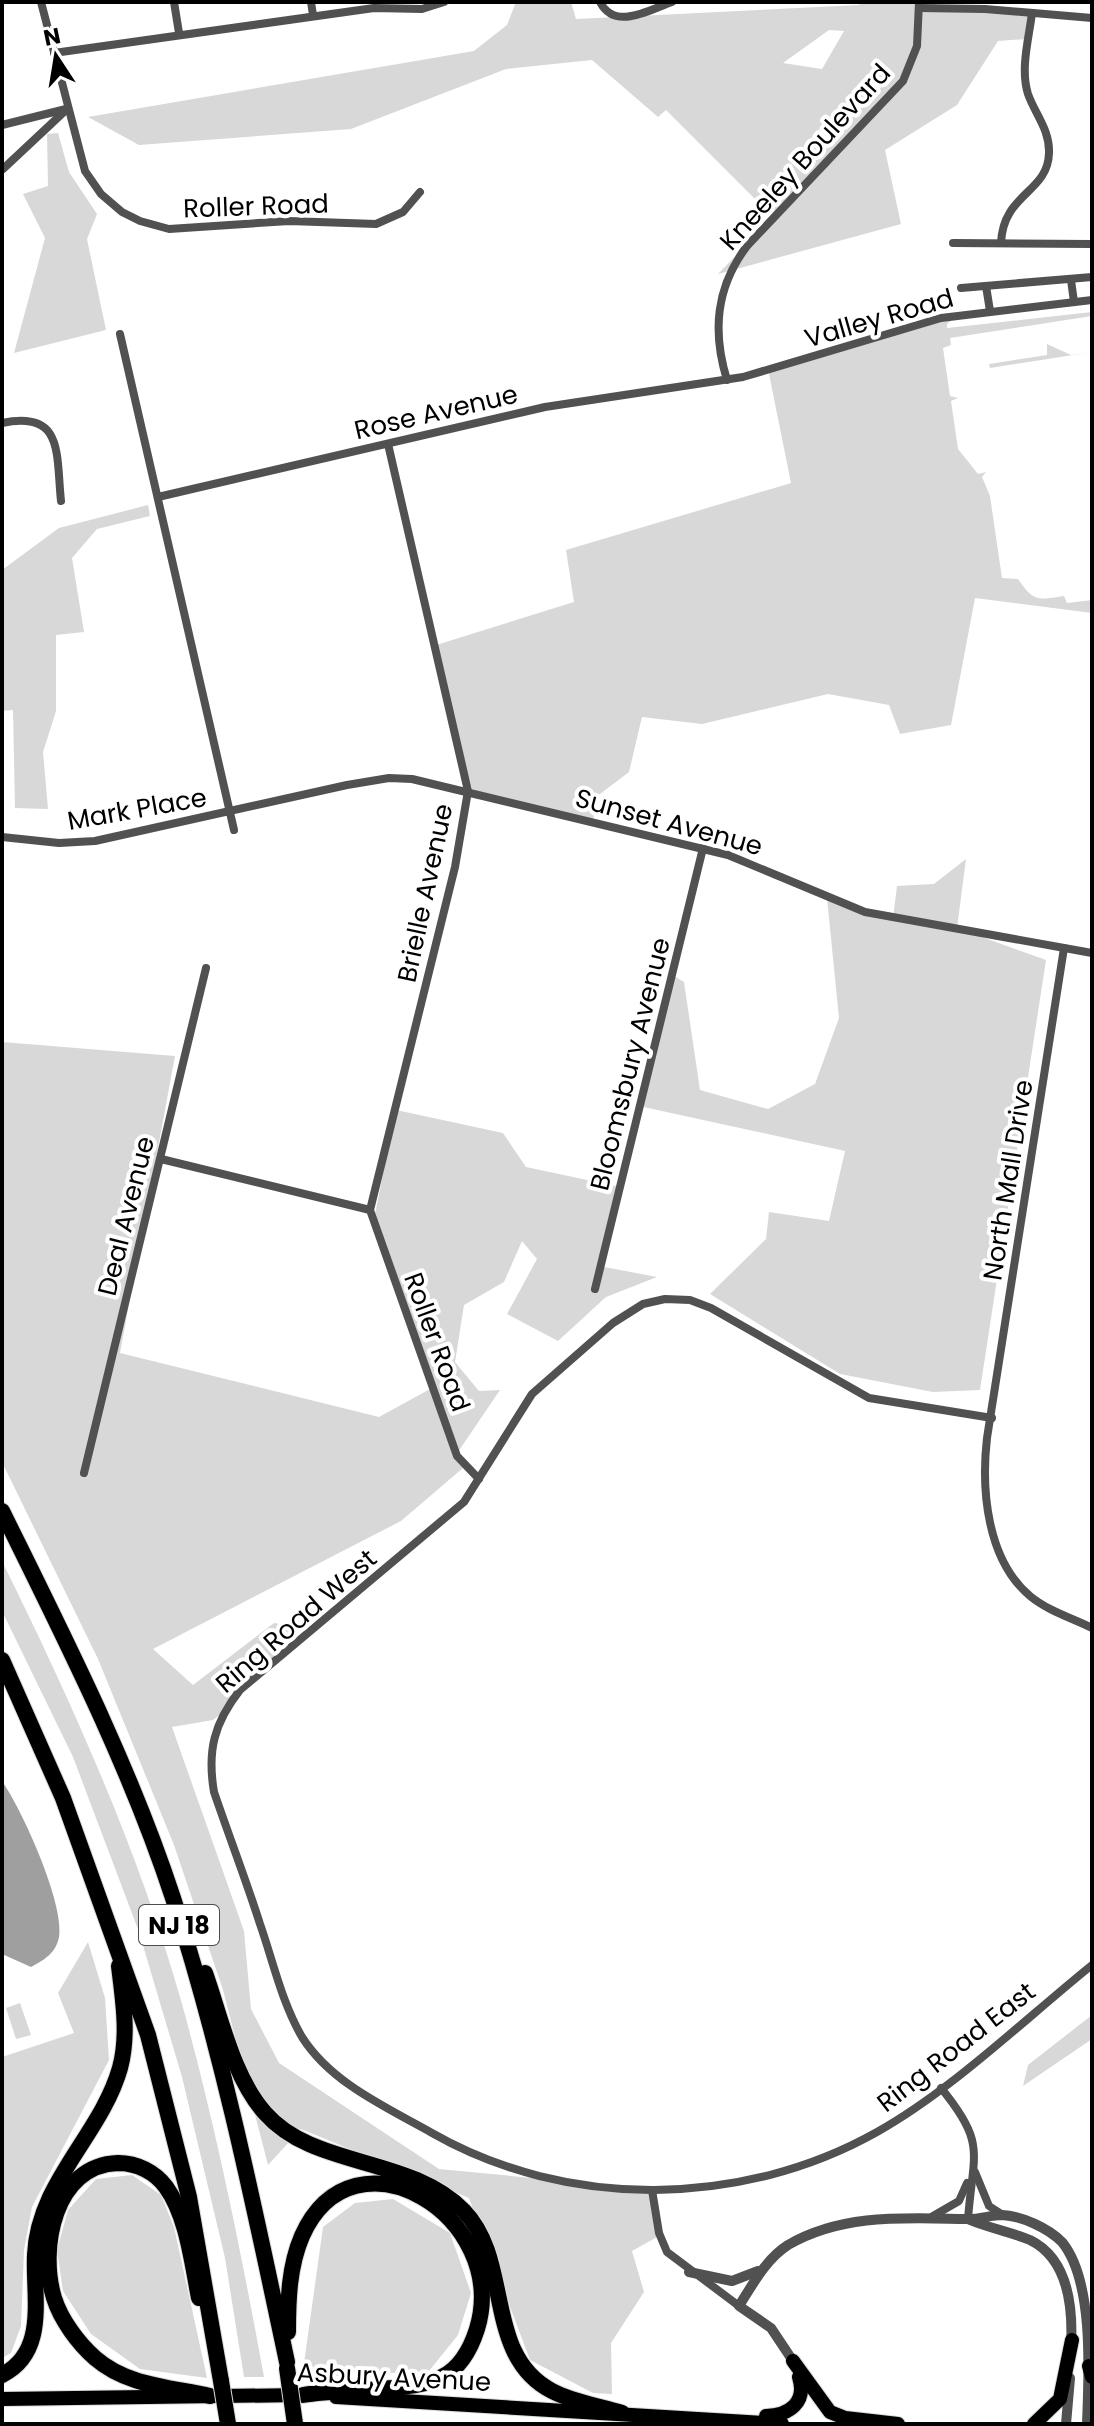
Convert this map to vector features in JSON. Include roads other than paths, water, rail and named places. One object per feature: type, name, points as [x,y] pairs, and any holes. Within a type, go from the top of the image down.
[{"type":"highway","name":"NJ 18","points":[[2,1511],[116,1751],[173,1901],[233,2109],[287,2365],[295,2424]]},
{"type":"highway","name":"NJ 18","points":[[2,1660],[63,1798],[131,1979],[169,2114],[203,2265],[228,2424]]},
{"type":"highway","points":[[173,1901],[188,1927],[242,2074],[265,2113],[296,2137],[425,2181],[444,2193],[467,2214],[488,2249],[509,2341],[525,2370],[551,2391],[622,2413]]},
{"type":"highway","points":[[2,2375],[23,2358],[33,2338],[35,2240],[45,2204],[120,2071],[125,2024],[115,1940]]},
{"type":"highway","points":[[210,2396],[150,2385],[121,2374],[96,2359],[64,2320],[54,2300],[48,2251],[59,2207],[82,2176],[101,2166],[124,2163],[150,2172],[165,2186],[177,2210],[211,2351],[220,2373]]},
{"type":"highway","points":[[287,2365],[288,2297],[294,2265],[303,2235],[323,2208],[354,2188],[382,2185],[417,2193],[451,2217],[468,2242],[481,2286],[479,2322],[473,2340],[458,2364],[442,2378],[426,2383],[303,2395]]},
{"type":"main road","points":[[1034,2424],[1060,2399],[1072,2340]]},
{"type":"main road","points":[[714,2418],[777,2416],[790,2410],[802,2391],[793,2361]]},
{"type":"main road","points":[[793,2361],[830,2412],[845,2418],[898,2424]]},
{"type":"main road","name":"Asbury Avenue","points":[[2,2399],[160,2400],[303,2395],[782,2424]]},
{"type":"street","name":"Roller Road","points":[[41,2],[79,156],[94,185],[122,212],[156,227],[192,230],[289,221],[376,224],[403,212],[420,192]]},
{"type":"street","points":[[174,2],[179,33]]},
{"type":"street","points":[[311,2],[313,15]]},
{"type":"street","points":[[54,53],[313,15],[374,8],[422,9],[444,2]]},
{"type":"street","points":[[600,2],[605,11],[621,18],[672,2]]},
{"type":"street","points":[[919,5],[1092,18]]},
{"type":"street","name":"Kneeley Boulevard","points":[[727,380],[718,339],[718,314],[731,269],[747,246],[903,81],[915,58],[919,5]]},
{"type":"street","points":[[1001,243],[1011,208],[1045,176],[1049,153],[1047,137],[1029,95],[1025,77],[1032,13]]},
{"type":"street","points":[[2,125],[67,109]]},
{"type":"street","points":[[3,169],[67,109]]},
{"type":"street","points":[[953,243],[1092,244]]},
{"type":"street","points":[[961,288],[1092,277]]},
{"type":"street","points":[[1071,280],[1074,302]]},
{"type":"street","points":[[986,286],[990,311]]},
{"type":"street","name":"Valley Road","points":[[727,380],[765,372],[941,318],[1092,300]]},
{"type":"street","points":[[120,334],[234,830]]},
{"type":"street","name":"Rose Avenue","points":[[158,497],[545,407],[727,380]]},
{"type":"street","points":[[2,423],[28,418],[44,424],[55,452],[61,501]]},
{"type":"street","name":"Brielle Avenue","points":[[370,1210],[455,867],[468,791],[388,444]]},
{"type":"street","name":"Sunset Avenue","points":[[230,812],[389,778],[412,779],[703,848],[768,869],[820,896],[865,912],[1092,953]]},
{"type":"street","name":"Mark Place","points":[[2,837],[59,843],[95,841],[230,812]]},
{"type":"street","name":"Bloomsbury Avenue","points":[[595,1289],[703,848]]},
{"type":"street","name":"North Mall Drive","points":[[992,1418],[1064,948]]},
{"type":"street","name":"Deal Avenue","points":[[84,1473],[206,968]]},
{"type":"street","points":[[161,1159],[370,1210]]},
{"type":"street","name":"Roller Road","points":[[370,1210],[457,1456],[479,1479]]},
{"type":"street","name":"Ring Road West","points":[[652,2190],[567,2182],[484,2160],[339,2077],[303,2038],[286,2002],[214,1792],[209,1765],[213,1738],[222,1713],[240,1690],[464,1502],[532,1394],[627,1312],[643,1304],[665,1299],[690,1300],[711,1308],[869,1398],[992,1418]]},
{"type":"street","points":[[992,1418],[984,1464],[985,1495],[997,1541],[1011,1573],[1037,1602],[1092,1628]]},
{"type":"street","name":"Ring Road East","points":[[652,2190],[730,2184],[804,2165],[877,2132],[941,2088],[1092,1965]]},
{"type":"street","points":[[941,2088],[968,2120],[975,2146],[968,2219]]},
{"type":"street","points":[[974,2167],[989,2206],[1003,2215],[1038,2225],[1062,2242],[1076,2261],[1088,2298],[1091,2371],[1087,2424]]},
{"type":"street","points":[[933,2216],[959,2201],[974,2167]]},
{"type":"street","points":[[652,2190],[661,2240],[674,2261],[771,2328],[793,2361]]},
{"type":"street","points":[[689,2272],[732,2281],[742,2280],[763,2268],[788,2246],[816,2233],[859,2221],[933,2216],[968,2219],[1003,2215]]},
{"type":"street","points":[[968,2219],[1031,2241],[1047,2254],[1059,2270],[1071,2302],[1072,2340],[1066,2424]]},
{"type":"street","points":[[739,2306],[763,2268]]}]
